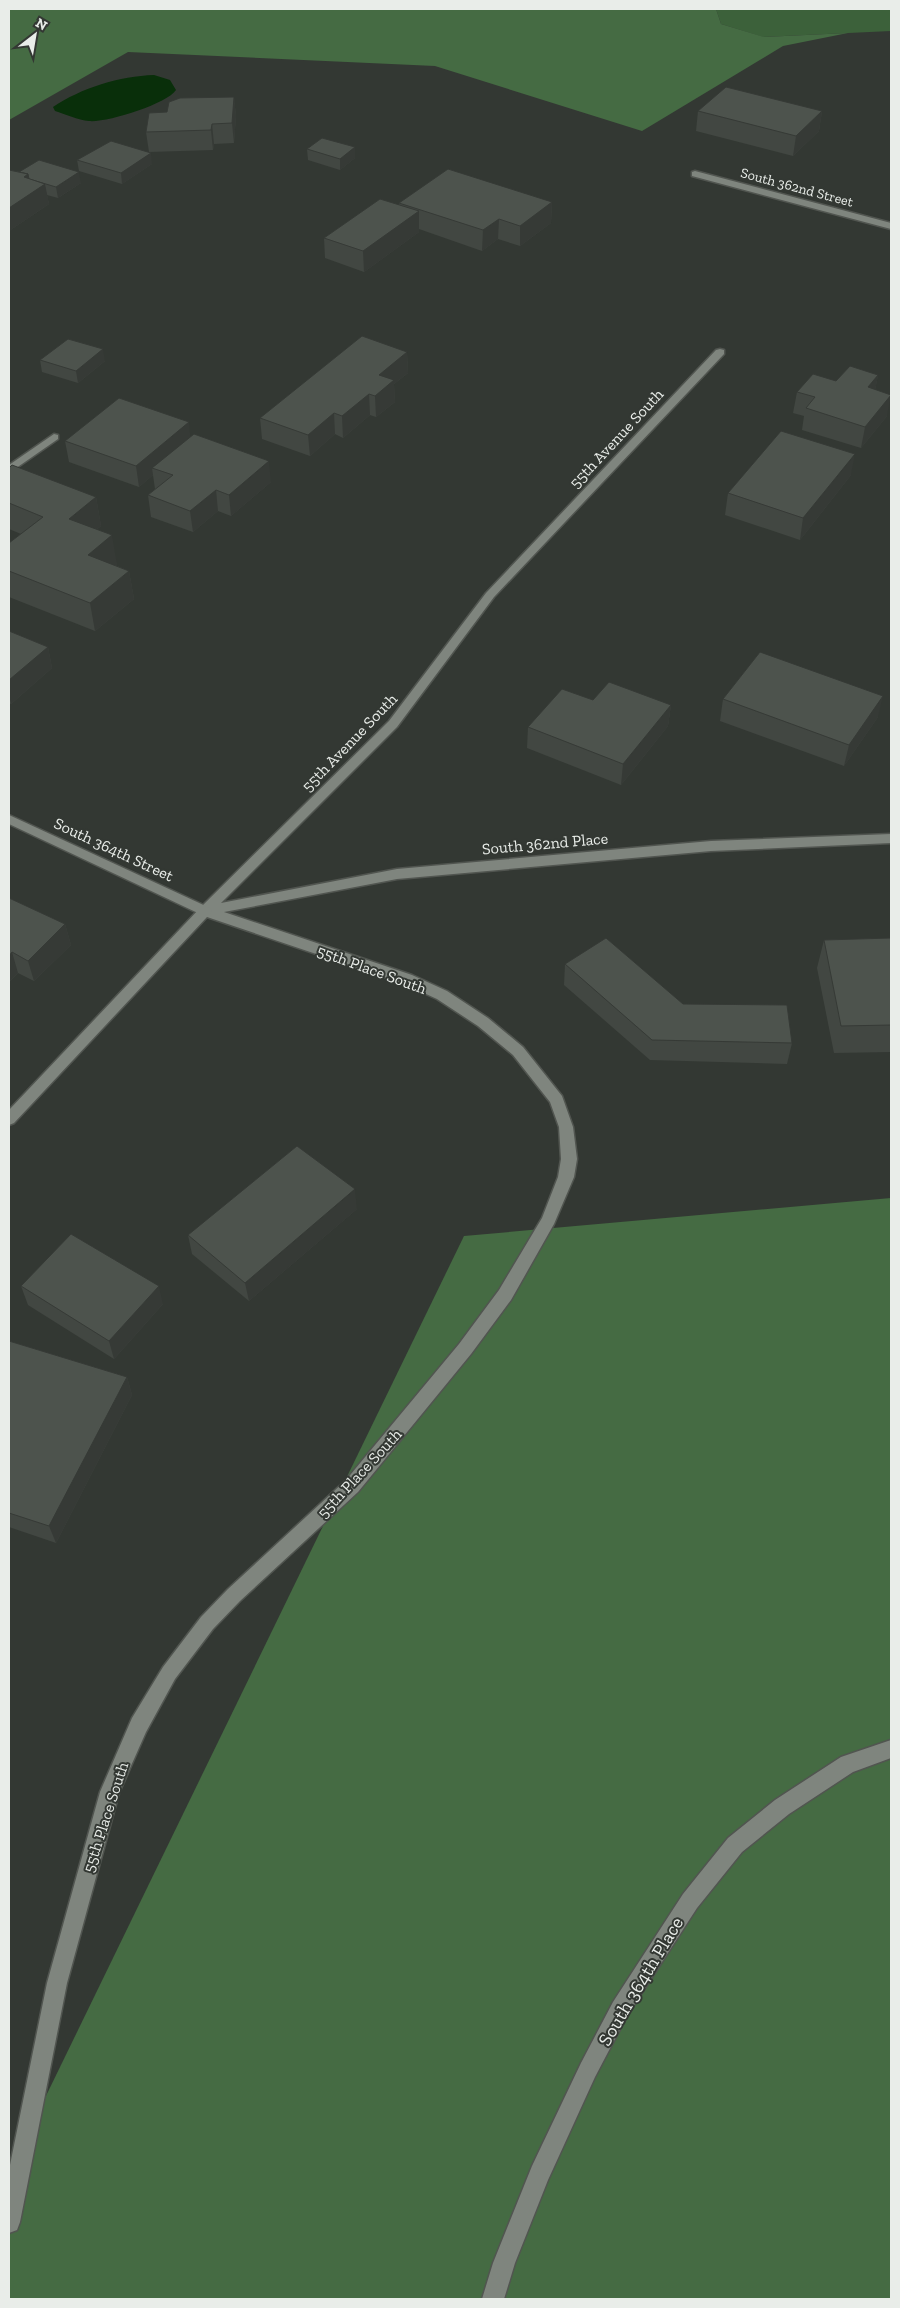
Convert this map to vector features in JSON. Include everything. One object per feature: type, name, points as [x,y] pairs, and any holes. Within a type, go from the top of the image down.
[{"type":"street","name":"South 362nd Street","points":[[696,174],[891,226]]},
{"type":"street","name":"55th Avenue South","points":[[9,1119],[205,911],[393,724],[490,595],[720,352]]},
{"type":"street","points":[[9,470],[54,437]]},
{"type":"street","name":"South 364th Street","points":[[9,819],[205,911]]},
{"type":"street","name":"South 362nd Place","points":[[205,911],[397,874],[711,846],[891,839]]},
{"type":"street","name":"55th Place South","points":[[9,2222],[57,1983],[110,1792],[139,1725],[169,1673],[207,1623],[234,1595],[352,1486],[465,1349],[504,1295],[549,1220],[561,1192],[569,1159],[566,1127],[557,1100],[518,1051],[483,1022],[442,995],[407,979],[205,911]]},
{"type":"street","name":"South 364th Place","points":[[493,2299],[504,2263],[540,2174],[588,2070],[620,2009],[690,1901],[736,1846],[782,1807],[848,1764],[891,1749]]},
{"type":"shaded area","points":[[9,9],[716,9],[721,24],[764,37],[848,33],[783,46],[642,131],[435,66],[128,52],[9,120]]},
{"type":"shaded area","points":[[716,9],[891,9],[891,31],[763,37],[721,24]]},
{"type":"shaded area","points":[[154,75],[170,80],[176,90],[161,101],[136,112],[108,119],[89,121],[55,111],[53,107],[76,94],[101,84]]},
{"type":"shaded area","points":[[891,1198],[891,2299],[9,2299],[9,2172],[464,1236]]},
{"type":"building","points":[[726,87],[822,111],[796,136],[698,111]]},
{"type":"building","points":[[234,97],[232,123],[212,124],[211,130],[146,132],[149,113],[167,112],[169,102],[180,98]]},
{"type":"building","points":[[322,138],[355,147],[340,159],[307,149]]},
{"type":"building","points":[[111,141],[151,153],[121,173],[77,160]]},
{"type":"building","points":[[39,160],[79,172],[56,187],[29,179],[28,174],[19,172]]},
{"type":"building","points":[[448,169],[552,202],[520,226],[499,219],[483,230],[399,203]]},
{"type":"building","points":[[9,170],[28,174],[24,177],[45,184],[9,208]]},
{"type":"building","points":[[380,199],[419,211],[363,251],[324,238]]},
{"type":"building","points":[[362,336],[407,352],[379,375],[394,380],[375,396],[369,394],[342,416],[334,413],[308,435],[260,418]]},
{"type":"building","points":[[68,339],[103,349],[76,371],[40,360]]},
{"type":"building","points":[[850,366],[878,375],[868,387],[891,395],[865,427],[806,408],[815,397],[797,392],[813,374],[836,381]]},
{"type":"building","points":[[119,398],[189,422],[136,466],[65,441]]},
{"type":"building","points":[[781,431],[855,454],[803,518],[728,493]]},
{"type":"building","points":[[194,434],[269,461],[229,495],[216,490],[190,511],[148,495],[173,475],[152,468]]},
{"type":"building","points":[[12,465],[96,497],[69,519],[112,535],[88,555],[129,571],[90,603],[9,571],[9,543],[43,517],[9,503],[9,468]]},
{"type":"building","points":[[9,631],[48,647],[9,680]]},
{"type":"building","points":[[760,652],[883,696],[849,745],[723,699]]},
{"type":"building","points":[[609,682],[671,705],[623,764],[528,727],[562,689],[593,700]]},
{"type":"building","points":[[9,898],[65,924],[28,961],[12,952],[9,956]]},
{"type":"building","points":[[606,938],[683,1004],[787,1005],[792,1043],[652,1040],[565,964]]},
{"type":"building","points":[[891,938],[891,1025],[841,1026],[824,940]]},
{"type":"building","points":[[297,1146],[355,1189],[245,1283],[188,1235]]},
{"type":"building","points":[[71,1234],[159,1286],[109,1341],[21,1286]]},
{"type":"building","points":[[9,1341],[127,1377],[49,1526],[9,1513]]}]
